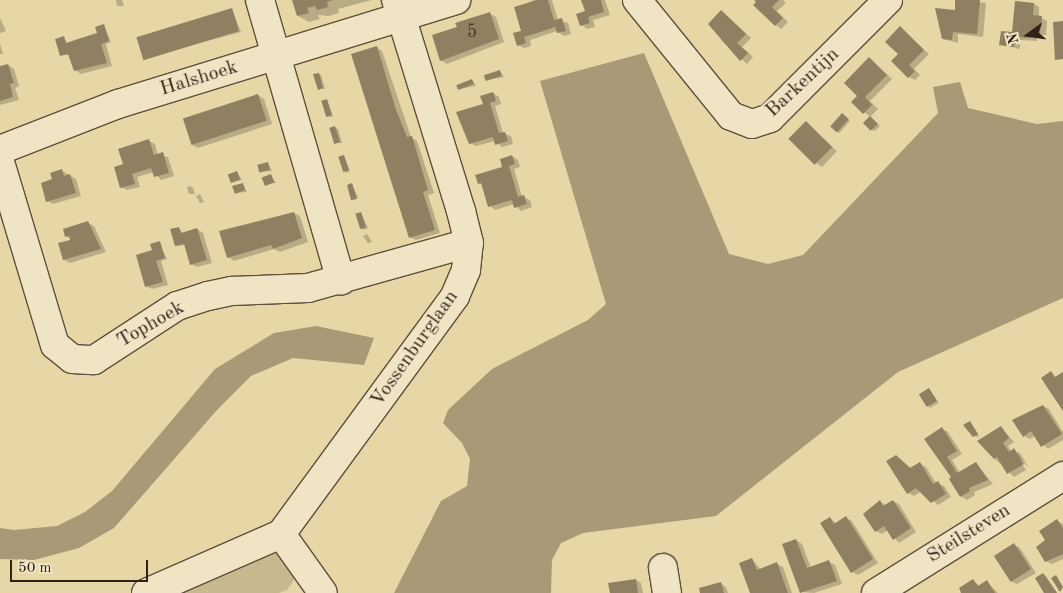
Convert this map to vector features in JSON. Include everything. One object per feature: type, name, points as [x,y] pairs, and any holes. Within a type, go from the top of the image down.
[{"type":"street","points":[[260,0],[341,281]]},
{"type":"street","points":[[398,8],[456,0]]},
{"type":"street","name":"Barkentijn","points":[[637,0],[731,116],[752,124],[770,118],[888,0]]},
{"type":"street","name":"Halshoek","points":[[0,150],[118,104],[277,56],[398,8]]},
{"type":"street","name":"Vossenburglaan","points":[[281,534],[455,296],[466,270],[469,243],[398,8]]},
{"type":"street","name":"Tophoek","points":[[0,162],[55,344],[72,359],[94,360],[177,306],[208,296],[232,291],[308,288],[341,281],[469,243]]},
{"type":"street","name":"Steilsteven","points":[[876,593],[1063,476]]},
{"type":"street","points":[[146,593],[281,534],[312,590]]},
{"type":"shaded area","points":[[644,53],[729,254],[768,264],[803,255],[938,113],[933,87],[960,82],[968,108],[1037,124],[1063,121],[1063,298],[898,372],[716,516],[583,533],[561,543],[552,560],[551,593],[394,593],[441,501],[467,486],[470,459],[462,443],[443,423],[448,410],[492,369],[588,320],[606,304],[540,81]]},
{"type":"shaded area","points":[[316,326],[374,338],[364,365],[293,358],[251,376],[217,410],[114,528],[79,548],[34,560],[0,559],[0,528],[14,530],[57,526],[85,512],[112,491],[215,369],[274,333]]},
{"type":"shaded area","points":[[270,552],[282,556],[293,571],[294,580],[287,590],[279,593],[172,593]]},
{"type":"building","points":[[292,0],[333,0],[327,2],[328,7],[317,10],[315,6],[307,8],[309,13],[297,16]]},
{"type":"building","points":[[537,0],[548,0],[554,20],[562,18],[566,31],[557,33],[555,27],[524,37],[526,43],[517,46],[513,33],[521,31],[514,7]]},
{"type":"building","points":[[581,0],[601,0],[604,12],[588,17],[590,23],[580,26],[576,14],[585,11]]},
{"type":"building","points":[[754,0],[779,0],[772,7],[783,18],[775,26],[753,5],[756,2]]},
{"type":"building","points":[[955,0],[980,0],[977,34],[953,32],[952,40],[942,39],[935,8],[955,10]]},
{"type":"building","points":[[1015,1],[1034,3],[1033,15],[1042,16],[1040,33],[1032,32],[1031,38],[1015,37],[1014,47],[999,45],[1001,31],[1012,32]]},
{"type":"building","points":[[232,8],[239,31],[143,60],[136,37]]},
{"type":"building","points":[[721,10],[746,34],[737,43],[748,53],[740,61],[708,24]]},
{"type":"building","points":[[490,12],[499,39],[440,61],[432,35],[457,27],[455,23]]},
{"type":"building","points":[[1063,21],[1063,59],[1055,60],[1053,22]]},
{"type":"building","points":[[104,24],[109,41],[101,44],[107,63],[74,71],[68,54],[60,56],[55,39],[64,36],[66,43],[97,33],[95,27]]},
{"type":"building","points":[[900,26],[924,50],[909,65],[915,71],[908,78],[891,61],[898,54],[885,42]]},
{"type":"building","points":[[377,46],[396,110],[407,137],[412,136],[428,190],[423,192],[435,230],[409,238],[351,54]]},
{"type":"building","points":[[869,57],[887,75],[865,97],[872,105],[863,114],[851,102],[857,96],[844,83]]},
{"type":"building","points":[[8,64],[14,83],[10,84],[13,97],[0,101],[0,66]]},
{"type":"building","points":[[500,70],[502,76],[486,81],[484,75]]},
{"type":"building","points":[[319,73],[323,88],[318,90],[313,74]]},
{"type":"building","points":[[472,79],[474,84],[458,90],[456,85]]},
{"type":"building","points":[[493,92],[496,101],[490,103],[499,133],[505,132],[508,141],[495,145],[493,137],[469,144],[456,112],[483,104],[480,96]]},
{"type":"building","points":[[258,94],[267,121],[192,145],[183,118]]},
{"type":"building","points":[[327,99],[332,115],[326,117],[321,101]]},
{"type":"building","points":[[842,113],[849,119],[837,132],[830,127]]},
{"type":"building","points":[[870,116],[878,124],[871,131],[863,123]]},
{"type":"building","points":[[806,121],[832,147],[814,165],[788,139]]},
{"type":"building","points":[[335,126],[340,142],[334,144],[329,128]]},
{"type":"building","points":[[149,139],[154,155],[163,152],[169,173],[154,177],[151,168],[132,174],[135,184],[120,188],[114,167],[123,164],[118,149]]},
{"type":"building","points":[[344,155],[349,170],[343,172],[338,157]]},
{"type":"building","points":[[512,155],[515,164],[509,166],[518,197],[524,195],[527,204],[514,208],[512,200],[488,207],[481,183],[478,184],[475,175],[502,167],[500,159]]},
{"type":"building","points":[[268,162],[270,170],[259,172],[257,165]]},
{"type":"building","points":[[62,169],[64,176],[70,174],[76,193],[46,202],[41,183],[52,179],[50,173]]},
{"type":"building","points":[[237,171],[240,179],[231,183],[228,175]]},
{"type":"building","points":[[271,174],[274,182],[265,186],[262,178]]},
{"type":"building","points":[[243,183],[245,190],[235,194],[232,186]]},
{"type":"building","points":[[352,183],[357,199],[351,200],[347,185]]},
{"type":"building","points":[[294,212],[302,238],[273,249],[271,245],[227,258],[219,231]]},
{"type":"building","points":[[361,212],[366,227],[360,229],[355,214]]},
{"type":"building","points":[[88,221],[101,249],[63,260],[58,243],[70,240],[69,236],[65,237],[63,229]]},
{"type":"building","points":[[179,227],[181,233],[197,228],[207,260],[190,265],[184,244],[175,246],[170,229]]},
{"type":"building","points":[[160,241],[165,258],[156,261],[163,282],[145,287],[136,255],[152,250],[150,244]]},
{"type":"building","points":[[1051,371],[1055,377],[1063,372],[1063,411],[1041,378]]},
{"type":"building","points":[[929,388],[937,401],[927,407],[919,394]]},
{"type":"building","points":[[1043,405],[1062,434],[1041,447],[1031,431],[1023,437],[1012,420]]},
{"type":"building","points":[[970,421],[978,434],[973,437],[963,425]]},
{"type":"building","points":[[1001,426],[1009,438],[1003,443],[1009,452],[1014,448],[1024,464],[1007,474],[997,457],[994,459],[977,441]]},
{"type":"building","points":[[942,427],[957,451],[947,457],[957,473],[976,462],[988,480],[969,488],[970,491],[960,497],[949,479],[951,477],[924,439]]},
{"type":"building","points":[[896,455],[910,468],[920,462],[933,484],[938,481],[946,494],[931,503],[916,488],[907,494],[886,461]]},
{"type":"building","points":[[880,500],[883,506],[893,500],[911,528],[893,540],[884,526],[875,532],[863,514]]},
{"type":"building","points":[[846,516],[873,559],[851,573],[820,523],[830,517],[834,524]]},
{"type":"building","points":[[1057,519],[1063,528],[1063,554],[1045,562],[1036,547],[1045,540],[1039,531]]},
{"type":"building","points":[[796,539],[807,568],[829,560],[837,581],[800,593],[782,544]]},
{"type":"building","points":[[1014,543],[1031,569],[1011,582],[994,556]]},
{"type":"building","points":[[752,558],[757,570],[777,562],[788,593],[750,593],[739,563]]},
{"type":"building","points":[[1043,573],[1057,593],[1044,593],[1035,578]]},
{"type":"building","points":[[1056,575],[1063,587],[1060,592],[1051,578]]},
{"type":"building","points":[[636,579],[638,593],[610,593],[608,583]]},
{"type":"building","points":[[973,579],[978,586],[987,580],[995,593],[961,593],[959,588]]},
{"type":"building","points":[[721,582],[724,593],[700,593],[699,588]]}]
